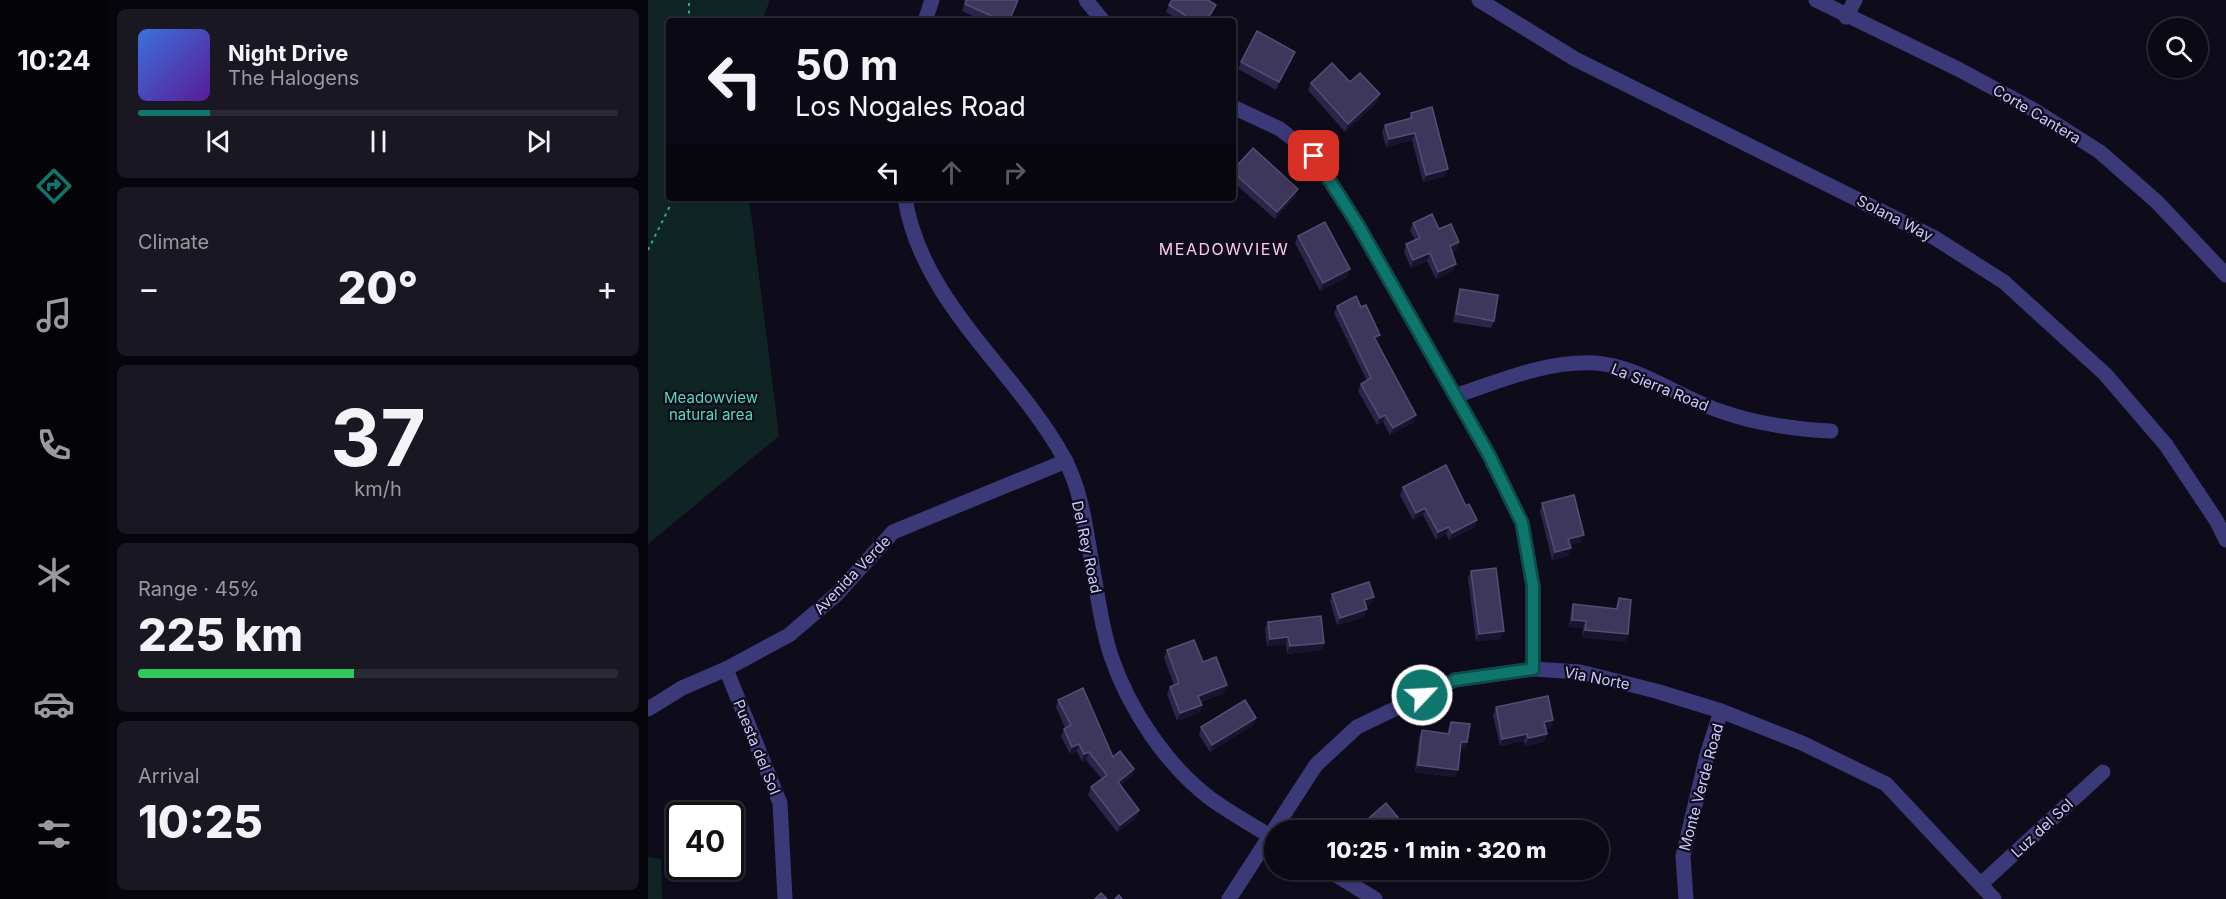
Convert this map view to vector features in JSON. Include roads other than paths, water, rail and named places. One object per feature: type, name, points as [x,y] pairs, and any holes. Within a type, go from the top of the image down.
[{"type":"street","points":[[926,18],[932,0]]},
{"type":"street","points":[[1086,0],[1101,18]]},
{"type":"street","name":"Solana Way","points":[[1479,0],[1575,59],[1935,238],[2004,282],[2105,374],[2166,445],[2216,520],[2226,540]]},
{"type":"street","name":"Corte Cantera","points":[[1816,0],[1846,17],[1907,42],[1977,79],[2034,110],[2100,152],[2157,202],[2226,275]]},
{"type":"street","points":[[1846,17],[1855,0]]},
{"type":"street","points":[[1236,108],[1280,129],[1314,156],[1358,225],[1489,455],[1522,523],[1533,586],[1533,669]]},
{"type":"street","name":"Del Rey Road","points":[[906,201],[922,252],[941,290],[1024,397],[1066,461],[1083,516],[1111,655],[1124,688],[1169,759],[1210,798],[1264,832]]},
{"type":"street","name":"La Sierra Road","points":[[1455,396],[1536,370],[1563,364],[1598,363],[1630,372],[1720,411],[1781,428],[1831,431]]},
{"type":"street","name":"Avenida Verde","points":[[648,709],[682,688],[726,669],[789,635],[837,594],[893,532],[1066,461]]},
{"type":"street","name":"Puesta del Sol","points":[[726,669],[780,803],[785,899]]},
{"type":"street","name":"Via Norte","points":[[1282,820],[1316,765],[1357,727],[1455,680],[1533,669],[1580,672],[1656,691],[1721,711],[1802,743],[1886,784],[1994,899]]},
{"type":"street","name":"Monte Verde Road","points":[[1686,899],[1683,856],[1707,755],[1721,711]]},
{"type":"street","name":"Luz del Sol","points":[[1981,884],[2103,772]]},
{"type":"street","name":"Via Norte","points":[[1229,899],[1264,849]]},
{"type":"street","points":[[1344,880],[1375,899]]},
{"type":"district","name":"MEADOWVIEW","points":[[1224,249]]},
{"type":"park label","name":"Meadowview natural area","points":[[711,406]]}]
